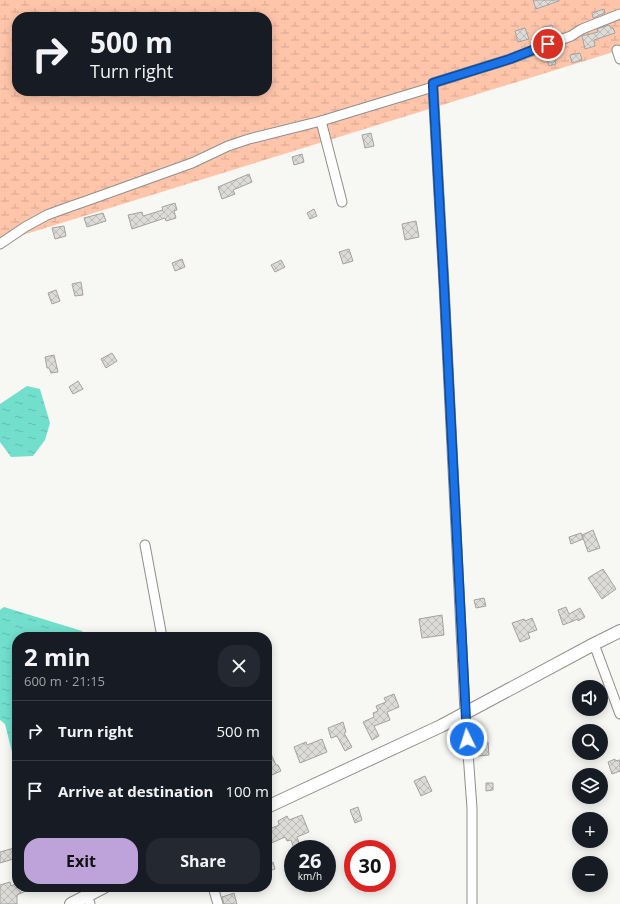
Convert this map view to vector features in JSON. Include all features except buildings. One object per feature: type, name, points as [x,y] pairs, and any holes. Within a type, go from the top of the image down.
[{"type":"street","points":[[472,904],[472,808],[465,712],[433,83],[517,56],[571,36],[582,29],[620,14]]},
{"type":"street","points":[[0,244],[30,224],[66,208],[192,163],[228,146],[249,139],[321,121],[433,87]]},
{"type":"street","points":[[321,121],[342,202]]},
{"type":"street","points":[[145,545],[161,632]]},
{"type":"street","points":[[272,805],[441,726],[594,644],[620,632]]},
{"type":"street","points":[[594,644],[620,714]]},
{"type":"street","points":[[214,892],[218,904]]},
{"type":"street","points":[[71,904],[87,895]]},
{"type":"green space","points":[[0,0],[620,0],[620,50],[0,242]]},
{"type":"water","points":[[27,386],[40,389],[50,423],[45,440],[33,456],[11,457],[0,442],[0,404]]},
{"type":"water","points":[[4,607],[82,632],[12,632],[12,752],[5,724],[0,720],[0,610]]},
{"type":"route","points":[[467,739],[433,83],[510,59],[548,44]]}]
